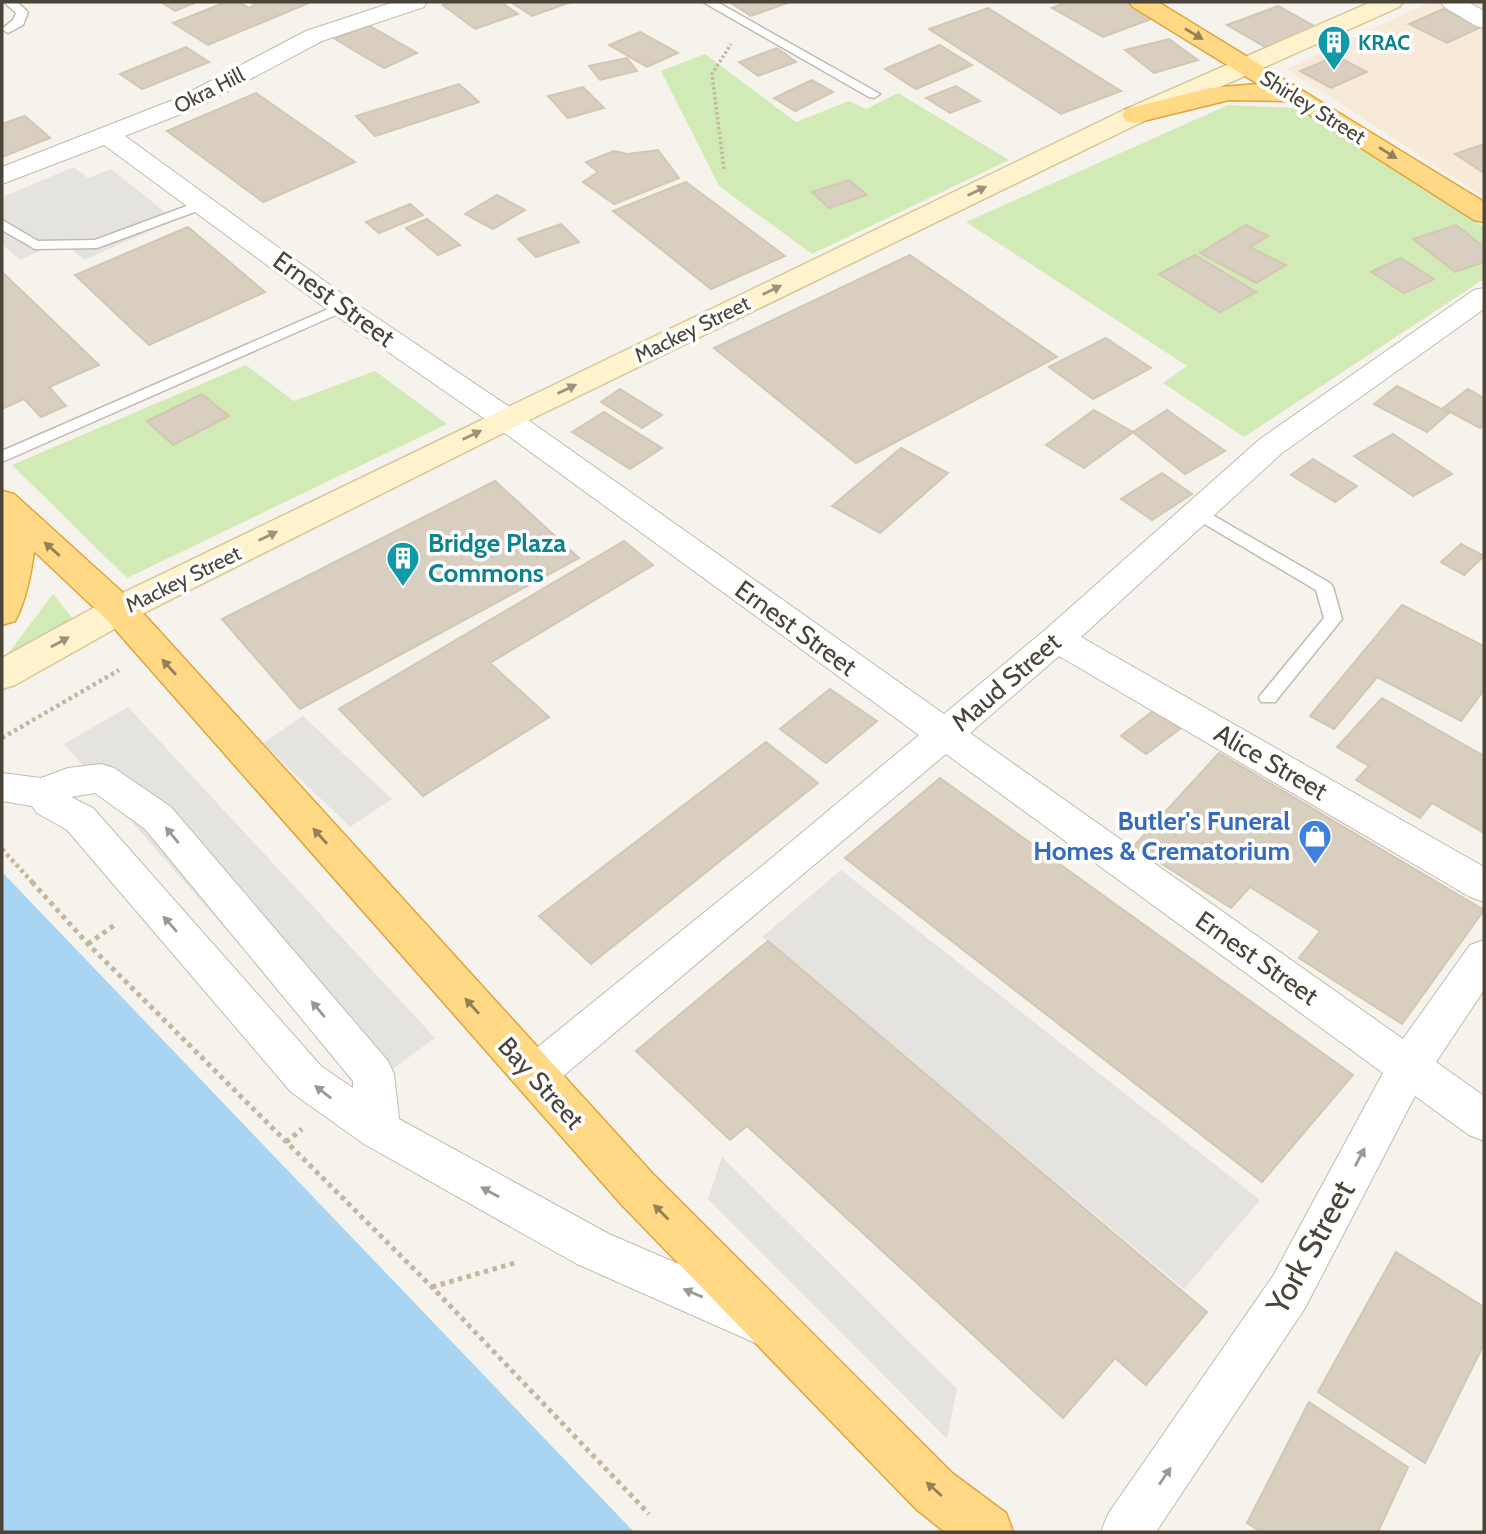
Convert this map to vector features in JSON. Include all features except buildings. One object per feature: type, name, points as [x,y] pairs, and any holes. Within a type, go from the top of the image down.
[{"type":"highway","name":"Shirley Street","points":[[1141,2],[1247,65],[1484,214]]},
{"type":"highway","points":[[1135,115],[1240,90],[1260,89],[1297,96]]},
{"type":"highway","points":[[2,612],[14,572],[11,511]]},
{"type":"highway","name":"Bay Street","points":[[11,511],[119,610],[637,1189],[779,1330],[934,1491],[987,1532]]},
{"type":"main road","name":"Mackey Street","points":[[2,675],[119,610],[506,419],[1135,115],[1391,2]]},
{"type":"street","name":"Okra Hill","points":[[2,176],[187,103],[314,36],[416,2]]},
{"type":"street","points":[[1452,2],[1484,21]]},
{"type":"street","name":"Ernest Street","points":[[107,136],[342,307],[506,419],[944,736],[1484,1121]]},
{"type":"street","name":"Maud Street","points":[[534,1075],[944,736],[1057,639],[1271,446],[1484,296]]},
{"type":"street","name":"Alice Street","points":[[1057,639],[1484,886]]},
{"type":"street","points":[[2,787],[44,793],[68,782],[101,778],[158,818],[373,1074],[379,1130]]},
{"type":"street","points":[[44,793],[50,803],[80,819],[306,1079],[379,1130],[615,1260],[779,1330]]},
{"type":"street","name":"York Street","points":[[1126,1532],[1289,1292],[1409,1066],[1484,957]]},
{"type":"lane","points":[[8,29],[19,22],[22,12],[10,2]]},
{"type":"lane","points":[[709,2],[874,94]]},
{"type":"lane","points":[[2,224],[35,245],[97,244],[203,204]]},
{"type":"lane","points":[[2,457],[342,307]]},
{"type":"lane","points":[[1197,512],[1324,587],[1333,619],[1268,697]]},
{"type":"path","points":[[724,169],[712,74],[732,42],[754,27]]},
{"type":"path","points":[[2,738],[13,734],[154,649]]},
{"type":"path","points":[[2,849],[88,944],[432,1287],[649,1514]]},
{"type":"shaded area","points":[[1430,2],[1484,2],[1484,197],[1287,69]]},
{"type":"shaded area","points":[[74,167],[88,178],[111,169],[175,220],[84,260],[62,241],[20,260],[2,244],[2,197]]},
{"type":"shaded area","points":[[128,707],[435,1038],[365,1089],[64,744]]},
{"type":"shaded area","points":[[303,716],[392,799],[350,827],[263,743]]},
{"type":"shaded area","points":[[841,870],[1260,1200],[1184,1289],[762,937]]},
{"type":"shaded area","points":[[722,1157],[957,1389],[947,1439],[708,1199]]},
{"type":"green space","points":[[705,54],[796,122],[849,101],[866,109],[898,93],[1009,160],[812,254],[719,186],[661,71]]},
{"type":"green space","points":[[1228,105],[1297,108],[1484,227],[1484,279],[1244,437],[1163,383],[1187,366],[966,222]]},
{"type":"green space","points":[[246,365],[294,401],[375,371],[447,424],[127,578],[12,465]]},
{"type":"green space","points":[[53,594],[77,624],[4,659]]},
{"type":"water","points":[[2,872],[25,896],[634,1532],[2,1532]]},
{"type":"place","name":"KRAC","points":[[1334,72]]},
{"type":"place","name":"Bridge Plaza Commons","points":[[403,588]]},
{"type":"place","name":"Butler's Funeral Homes & Crematorium","points":[[1315,866]]}]
